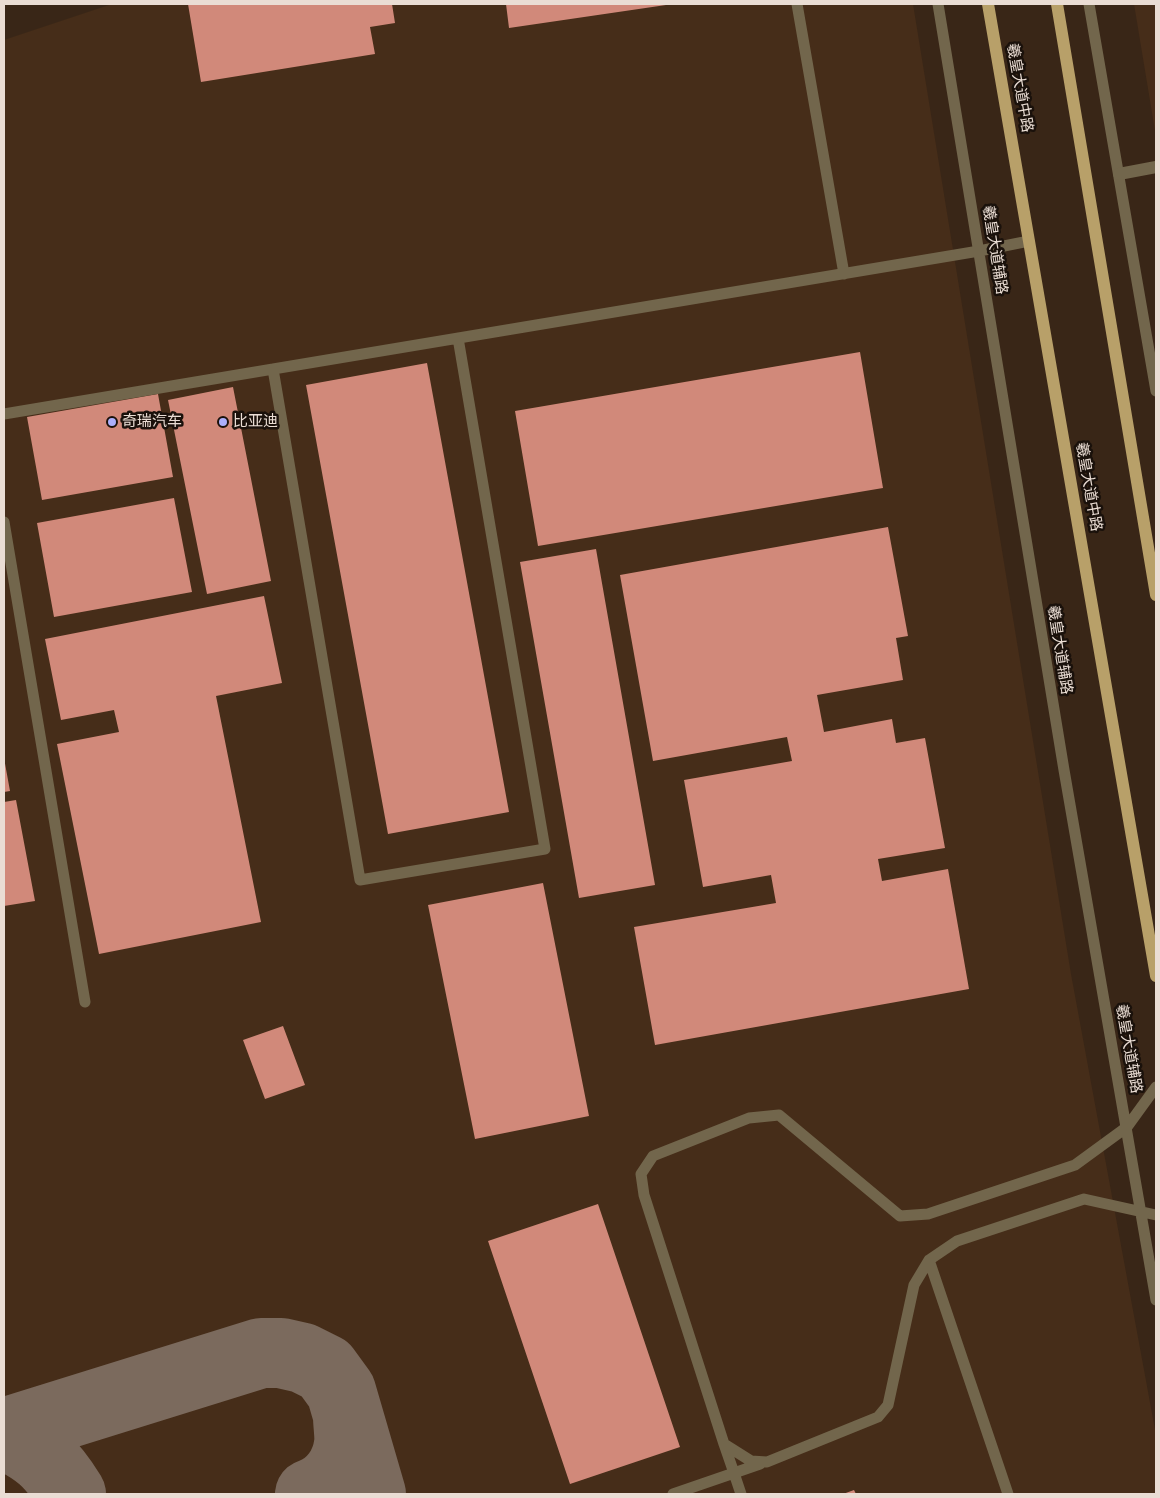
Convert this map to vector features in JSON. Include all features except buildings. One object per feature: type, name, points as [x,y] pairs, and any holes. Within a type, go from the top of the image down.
[{"type":"main road","name":"羲皇大道中路","points":[[988,4],[1156,976]]},
{"type":"main road","points":[[1057,4],[1156,595]]},
{"type":"street","points":[[1119,174],[1156,167]]},
{"type":"lane","points":[[797,4],[844,274]]},
{"type":"lane","name":"羲皇大道辅路","points":[[938,4],[1065,780],[1156,1300]]},
{"type":"lane","points":[[1089,4],[1156,391]]},
{"type":"lane","points":[[4,414],[1030,242]]},
{"type":"lane","points":[[273,369],[360,880],[545,849],[458,338]]},
{"type":"lane","points":[[4,522],[85,1002]]},
{"type":"lane","points":[[742,1494],[724,1444],[644,1195],[641,1174],[653,1156],[749,1118],[779,1115],[900,1216],[928,1214],[1074,1165],[1126,1127],[1156,1087]]},
{"type":"lane","points":[[673,1494],[767,1462],[878,1417],[888,1405],[914,1284],[929,1260],[957,1241],[1084,1199],[1156,1216]]},
{"type":"lane","points":[[929,1260],[1008,1494]]},
{"type":"lane","points":[[724,1444],[751,1461],[767,1462]]},
{"type":"shaded area","points":[[112,4],[913,4],[1071,974],[1156,1435],[1156,1494],[4,1494],[4,40]]},
{"type":"shaded area","points":[[1134,4],[1156,4],[1156,137]]},
{"type":"taxiway","points":[[4,1433],[261,1353],[281,1353],[303,1358],[325,1369],[341,1391],[371,1494]]},
{"type":"taxiway","points":[[310,1494],[318,1491],[331,1481],[345,1461],[349,1444],[348,1416]]},
{"type":"taxiway","points":[[4,1435],[16,1440],[43,1458],[71,1494]]},
{"type":"place","name":"奇瑞汽车","points":[[112,422]]},
{"type":"place","name":"比亚迪","points":[[223,422]]}]
